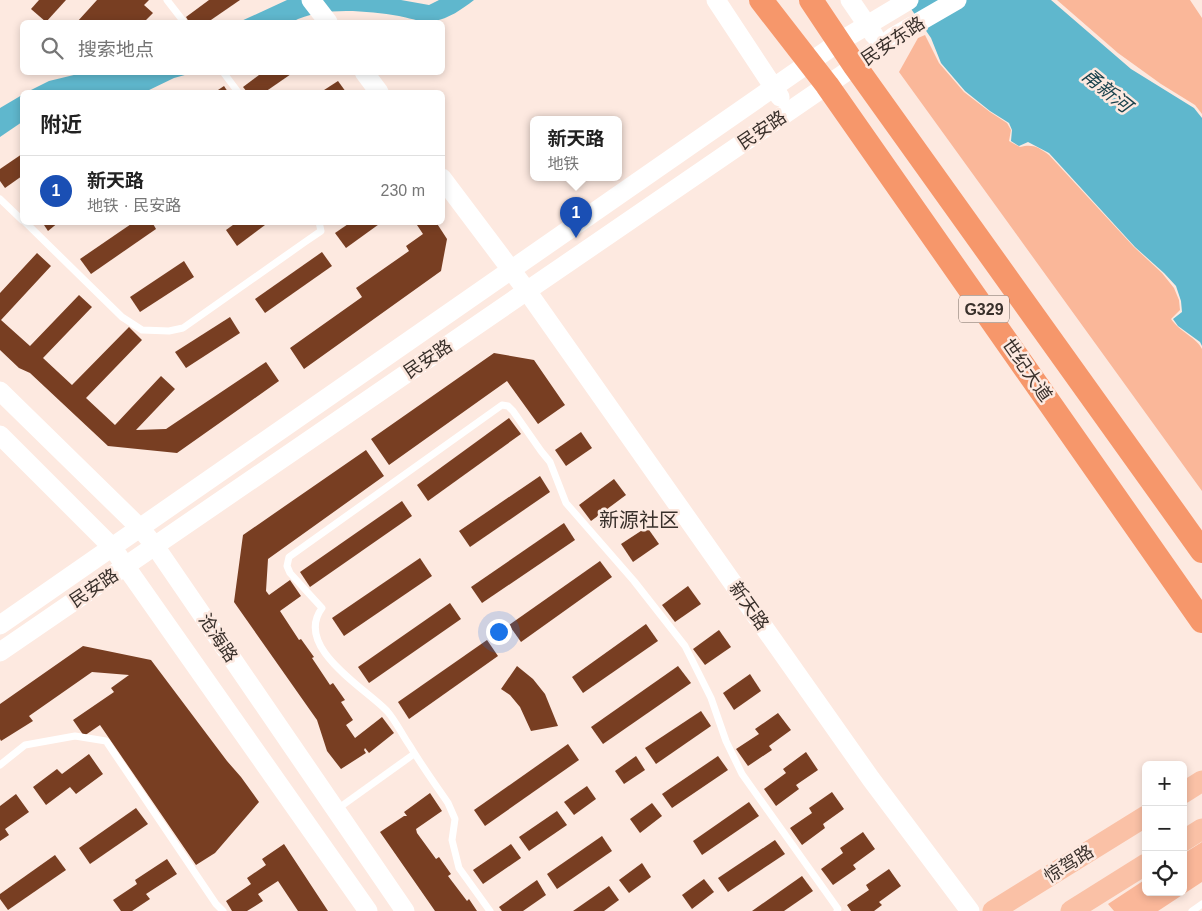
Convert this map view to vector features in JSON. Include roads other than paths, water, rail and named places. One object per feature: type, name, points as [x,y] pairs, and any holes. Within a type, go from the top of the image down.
[{"type":"highway","name":"世纪大道","points":[[761,0],[827,85],[1202,621]]},
{"type":"highway","name":"世纪大道","points":[[810,0],[855,66],[1202,551]]},
{"type":"main road","points":[[311,0],[326,20]]},
{"type":"main road","points":[[716,0],[790,111]]},
{"type":"main road","points":[[850,0],[875,20],[887,42]]},
{"type":"main road","name":"民安东路","points":[[839,42],[909,0]]},
{"type":"main road","name":"民安东路","points":[[855,66],[887,42],[957,0]]},
{"type":"main road","name":"民安路","points":[[0,625],[839,42]]},
{"type":"main road","name":"民安路","points":[[0,652],[855,66]]},
{"type":"main road","points":[[366,75],[378,90]]},
{"type":"main road","name":"新天路","points":[[445,182],[527,291],[871,779],[970,911]]},
{"type":"main road","name":"沧海路","points":[[0,391],[140,528],[155,546],[405,911]]},
{"type":"main road","name":"沧海路","points":[[0,435],[112,547],[368,911]]},
{"type":"main road","points":[[1187,790],[1202,781]]},
{"type":"main road","name":"惊驾路","points":[[993,911],[1142,818]]},
{"type":"main road","points":[[1187,838],[1202,829]]},
{"type":"main road","points":[[1071,911],[1142,867]]},
{"type":"lane","points":[[167,0],[182,20]]},
{"type":"lane","points":[[225,75],[237,90]]},
{"type":"lane","points":[[0,199],[20,218]]},
{"type":"lane","points":[[27,225],[122,317],[142,330],[169,331],[183,328],[321,231],[320,225]]},
{"type":"lane","points":[[490,911],[459,868],[452,840],[455,819],[448,803],[388,712],[341,671],[321,646],[315,626],[317,615],[322,608],[290,573],[287,566],[289,557],[502,405],[508,406],[550,462],[566,503],[634,581],[685,646],[711,698],[726,741],[742,774],[838,909],[836,911]]},
{"type":"lane","points":[[0,765],[24,745],[76,736],[106,741],[216,904],[223,911]]},
{"type":"lane","points":[[336,810],[414,754]]},
{"type":"lane","points":[[1192,911],[1202,904]]},
{"type":"water","points":[[287,0],[401,0],[429,5],[439,0],[474,0],[450,16],[439,20],[416,20],[386,14],[345,11],[317,14],[297,20],[243,20]]},
{"type":"water","name":"甬新河","points":[[905,0],[1051,0],[1131,69],[1194,108],[1202,118],[1202,346],[1200,342],[1178,326],[1173,319],[1182,312],[1176,286],[1135,247],[1049,153],[1028,142],[1019,146],[1011,141],[1012,130],[1009,123],[965,91],[941,63],[931,38]]},
{"type":"water","points":[[74,75],[185,75],[149,90],[31,90],[49,81]]},
{"type":"water","points":[[20,96],[20,123],[0,137],[0,108]]},
{"type":"place","name":"新天路","points":[[576,238]]},
{"type":"district","name":"新源社区","points":[[639,520]]}]
